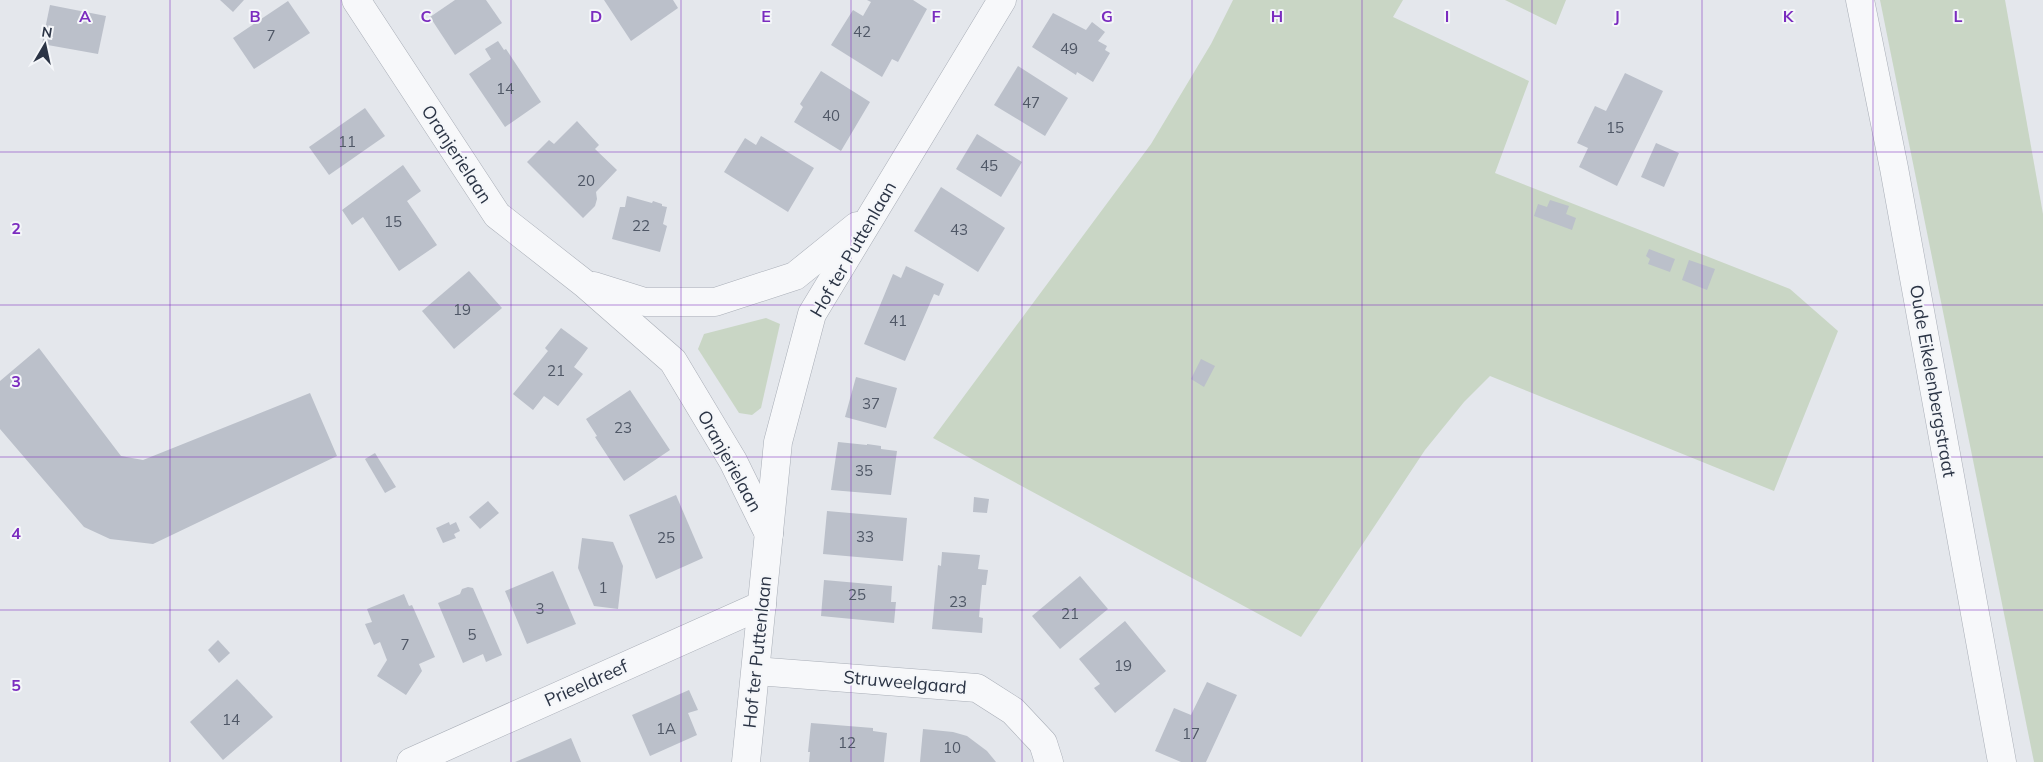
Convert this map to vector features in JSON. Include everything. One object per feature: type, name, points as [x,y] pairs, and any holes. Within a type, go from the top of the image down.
[{"type":"street","name":"Oranjerielaan","points":[[356,0],[497,215],[585,284],[673,361],[733,461],[769,534]]},
{"type":"street","name":"Hof ter Puttenlaan","points":[[746,762],[778,442],[812,314],[1002,0]]},
{"type":"street","name":"Oude Eikelenbergstraat","points":[[1860,0],[1896,178],[2002,762]]},
{"type":"street","name":"Oranjerielaan","points":[[585,284],[645,302],[714,302],[795,276],[871,215]]},
{"type":"street","name":"Prieeldreef","points":[[411,762],[762,605]]},
{"type":"street","name":"Struweelgaard","points":[[756,671],[977,688],[1013,711],[1043,743],[1049,762]]},
{"type":"green space","points":[[1233,0],[1403,0],[1393,17],[1529,81],[1495,173],[1790,289],[1838,331],[1774,491],[1490,376],[1464,402],[1425,450],[1301,637],[933,438],[1151,144],[1211,44]]},
{"type":"green space","points":[[1505,0],[1566,0],[1556,25]]},
{"type":"green space","points":[[1880,0],[2005,0],[2043,214],[2043,762],[2034,762]]},
{"type":"green space","points":[[766,318],[780,324],[761,408],[752,415],[739,413],[698,349],[704,334]]},
{"type":"building","points":[[220,0],[244,0],[233,12]]},
{"type":"building","points":[[455,0],[486,0],[502,23],[455,55],[430,17]]},
{"type":"building","points":[[604,0],[673,0],[678,8],[631,41]]},
{"type":"building","points":[[867,0],[913,0],[927,9],[898,62],[892,59],[882,77],[831,45],[853,10],[863,16],[871,2]]},
{"type":"building","points":[[288,1],[310,33],[254,69],[233,38]]},
{"type":"building","points":[[50,5],[106,16],[98,54],[42,44]]},
{"type":"building","points":[[1053,13],[1086,30],[1092,22],[1105,32],[1098,41],[1107,46],[1105,50],[1110,53],[1093,82],[1077,72],[1076,75],[1032,47]]},
{"type":"building","points":[[498,41],[504,50],[506,49],[541,102],[505,127],[469,74],[491,59],[485,49]]},
{"type":"building","points":[[1018,66],[1068,98],[1045,136],[994,105]]},
{"type":"building","points":[[821,71],[870,102],[841,151],[794,122],[803,107],[800,104]]},
{"type":"building","points":[[1625,73],[1663,91],[1617,186],[1579,167],[1588,148],[1577,143],[1595,106],[1606,111]]},
{"type":"building","points":[[365,108],[385,136],[329,175],[309,147]]},
{"type":"building","points":[[577,121],[599,145],[595,149],[617,170],[596,192],[595,206],[583,218],[527,162],[549,140],[554,144]]},
{"type":"building","points":[[977,134],[1022,162],[1001,197],[956,169]]},
{"type":"building","points":[[761,136],[814,168],[788,212],[724,172],[745,138],[756,145]]},
{"type":"building","points":[[1656,143],[1679,153],[1664,187],[1641,177]]},
{"type":"building","points":[[403,165],[421,191],[407,201],[437,245],[399,271],[363,217],[352,225],[342,210]]},
{"type":"building","points":[[941,187],[1005,228],[978,272],[914,231]]},
{"type":"building","points":[[627,196],[652,203],[653,201],[667,207],[663,224],[667,226],[660,252],[612,239],[620,207],[625,207]]},
{"type":"building","points":[[1550,200],[1569,206],[1566,214],[1576,218],[1572,230],[1534,216],[1538,204],[1547,207]]},
{"type":"building","points":[[1649,249],[1675,259],[1670,272],[1648,264],[1650,259],[1646,256]]},
{"type":"building","points":[[1689,260],[1715,269],[1707,290],[1682,280]]},
{"type":"building","points":[[906,266],[944,284],[939,296],[934,294],[905,361],[864,344],[893,274],[901,278]]},
{"type":"building","points":[[469,271],[502,308],[454,349],[422,311]]},
{"type":"building","points":[[561,328],[588,348],[574,367],[583,374],[558,406],[544,396],[533,410],[513,394],[548,351],[545,348]]},
{"type":"building","points":[[39,348],[121,456],[143,460],[310,393],[337,456],[153,544],[110,539],[84,527],[0,429],[0,381]]},
{"type":"building","points":[[1201,359],[1215,366],[1204,387],[1191,379]]},
{"type":"building","points":[[856,377],[897,388],[886,428],[845,417]]},
{"type":"building","points":[[630,390],[670,450],[624,481],[595,437],[597,436],[586,419]]},
{"type":"building","points":[[838,442],[881,446],[881,449],[897,451],[891,495],[831,490]]},
{"type":"building","points":[[375,453],[396,487],[385,493],[365,459]]},
{"type":"building","points":[[676,495],[703,558],[656,579],[629,515]]},
{"type":"building","points":[[974,497],[989,499],[987,513],[973,512]]},
{"type":"building","points":[[488,501],[499,513],[480,529],[469,517]]},
{"type":"building","points":[[827,511],[907,518],[903,561],[823,554]]},
{"type":"building","points":[[449,522],[450,525],[456,522],[460,531],[454,534],[456,538],[443,543],[436,528]]},
{"type":"building","points":[[582,538],[613,542],[623,566],[618,609],[594,606],[578,568]]},
{"type":"building","points":[[942,552],[980,555],[978,569],[988,570],[986,585],[982,585],[979,617],[983,618],[982,633],[932,629],[938,565],[941,566]]},
{"type":"building","points":[[553,571],[576,624],[527,644],[505,591]]},
{"type":"building","points":[[1080,576],[1108,609],[1060,649],[1032,616]]},
{"type":"building","points":[[824,580],[892,586],[891,602],[896,602],[894,623],[821,616]]},
{"type":"building","points":[[473,588],[502,655],[486,662],[483,654],[463,663],[438,603],[460,594],[462,589]]},
{"type":"building","points":[[404,594],[409,606],[412,605],[435,657],[419,664],[422,671],[406,695],[377,676],[387,660],[380,642],[374,645],[365,624],[372,622],[367,609]]},
{"type":"building","points":[[1125,621],[1166,671],[1115,713],[1094,688],[1100,684],[1079,659]]},
{"type":"building","points":[[218,640],[230,653],[219,663],[208,650]]},
{"type":"building","points":[[237,679],[273,717],[223,760],[190,722]]},
{"type":"building","points":[[1207,682],[1237,695],[1206,762],[1181,762],[1155,751],[1174,708],[1191,715]]},
{"type":"building","points":[[689,690],[698,710],[688,713],[697,735],[650,756],[632,715]]},
{"type":"building","points":[[811,723],[873,728],[873,731],[887,733],[884,762],[809,762],[810,752],[808,752]]},
{"type":"building","points":[[923,729],[953,732],[967,736],[987,751],[996,762],[920,762]]},
{"type":"building","points":[[571,738],[581,762],[515,762],[539,752]]}]
